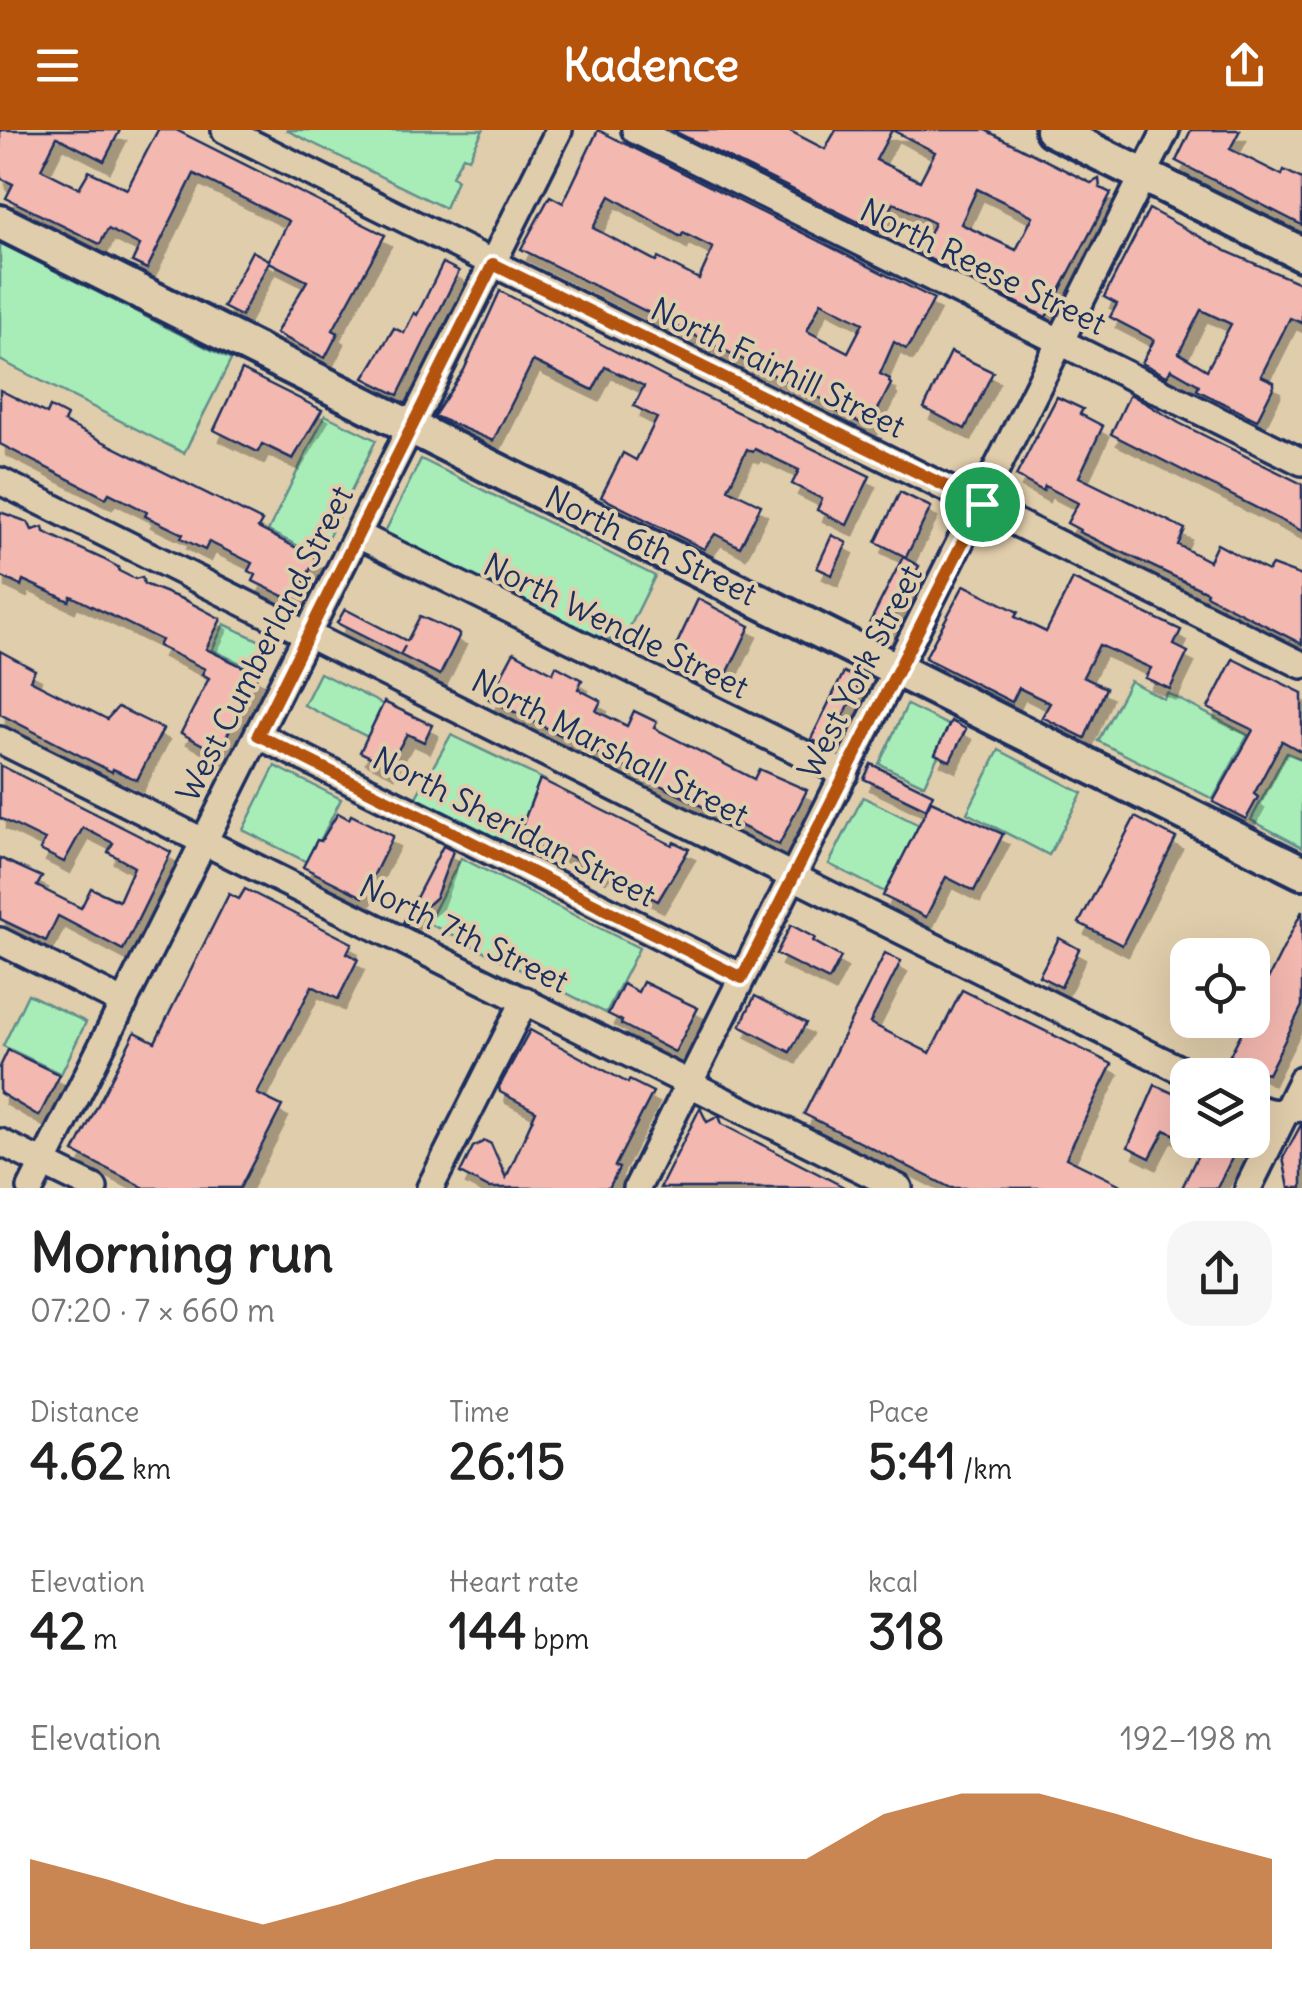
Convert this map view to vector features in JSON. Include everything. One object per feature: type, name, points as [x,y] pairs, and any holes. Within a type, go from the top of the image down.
[{"type":"main road","points":[[1052,130],[1302,254]]},
{"type":"main road","name":"North 6th Street","points":[[0,222],[1302,872]]},
{"type":"street","name":"North Fairhill Street","points":[[226,130],[1302,665]]},
{"type":"street","name":"West Cumberland Street","points":[[30,1188],[559,130]]},
{"type":"street","name":"North Reese Street","points":[[636,130],[1302,462]]},
{"type":"street","name":"West York Street","points":[[637,1188],[1166,130]]},
{"type":"street","name":"North Marshall Street","points":[[0,480],[1170,1065]]},
{"type":"street","name":"North Wendle Street","points":[[358,535],[845,774]]},
{"type":"street","name":"North Sheridan Street","points":[[258,735],[742,978]]},
{"type":"street","name":"North 7th Street","points":[[0,740],[899,1188]]},
{"type":"street","points":[[0,940],[124,1003]]},
{"type":"street","points":[[430,1188],[525,1000]]},
{"type":"street","points":[[1248,1188],[1294,1109],[1302,1079]]},
{"type":"street","points":[[0,1142],[94,1188]]},
{"type":"green space","points":[[286,130],[483,130],[469,158],[463,156],[452,176],[457,180],[445,208]]},
{"type":"green space","points":[[0,243],[231,360],[184,453],[0,360]]},
{"type":"green space","points":[[325,415],[376,440],[319,556],[268,531]]},
{"type":"green space","points":[[421,459],[655,576],[621,645],[603,636],[598,644],[383,536]]},
{"type":"green space","points":[[224,624],[271,646],[259,672],[212,650]]},
{"type":"green space","points":[[320,673],[384,705],[368,737],[304,705]]},
{"type":"green space","points":[[1130,681],[1164,699],[1167,693],[1248,735],[1213,799],[1098,741]]},
{"type":"green space","points":[[907,705],[952,727],[924,785],[879,764]]},
{"type":"green space","points":[[451,735],[545,780],[511,853],[412,804]]},
{"type":"green space","points":[[999,750],[1082,793],[1049,855],[967,813]]},
{"type":"green space","points":[[1286,753],[1302,759],[1302,847],[1251,820]]},
{"type":"green space","points":[[275,766],[341,799],[309,863],[243,830]]},
{"type":"green space","points":[[863,797],[921,826],[887,893],[829,864]]},
{"type":"green space","points":[[461,858],[639,948],[606,1013],[428,923]]},
{"type":"green space","points":[[28,994],[86,1022],[61,1074],[3,1046]]},
{"type":"building","points":[[0,130],[120,130],[104,161],[57,137],[41,169],[79,188],[89,171],[127,189],[158,130],[176,130],[385,235],[333,330],[338,333],[325,358],[276,333],[307,281],[269,262],[241,316],[223,307],[252,251],[269,260],[289,221],[194,174],[147,269],[132,262],[140,245],[108,229],[100,244],[6,198],[13,184],[0,178]]},
{"type":"building","points":[[598,130],[934,299],[910,345],[906,349],[894,342],[880,374],[890,379],[891,384],[869,427],[832,409],[834,405],[521,249],[550,196],[563,203]],"holes":[[[610,196],[681,237],[683,233],[713,248],[699,279],[593,228]],[[821,302],[863,323],[848,352],[807,331]]]},
{"type":"building","points":[[672,130],[788,130],[825,149],[836,130],[892,130],[985,130],[1091,183],[1099,179],[1100,188],[1111,193],[1046,317],[920,254],[934,223],[894,203],[879,232]],"holes":[[[892,130],[935,152],[920,181],[876,160]],[[977,189],[1033,216],[1016,250],[961,224]]]},
{"type":"building","points":[[1191,130],[1240,130],[1230,149],[1282,175],[1284,170],[1302,179],[1302,225],[1176,161]]},
{"type":"building","points":[[1149,209],[1228,252],[1302,284],[1302,323],[1290,318],[1261,376],[1274,382],[1274,386],[1257,420],[1197,390],[1199,385],[1171,369],[1167,376],[1142,363],[1154,340],[1110,317],[1117,304],[1104,297]],"holes":[[[1201,310],[1231,324],[1207,370],[1179,353]]]},
{"type":"building","points":[[443,263],[459,271],[398,395],[364,378],[394,328],[404,333],[414,313],[417,315]]},
{"type":"building","points":[[500,291],[674,382],[870,476],[847,525],[817,510],[822,499],[792,484],[799,470],[755,449],[747,449],[728,489],[761,505],[740,547],[715,534],[704,549],[601,497],[623,453],[636,460],[657,418],[634,406],[644,386],[605,367],[593,390],[533,361],[493,441],[434,416],[464,370]]},
{"type":"building","points":[[951,352],[993,372],[965,429],[924,408]]},
{"type":"building","points":[[242,370],[322,410],[293,459],[262,444],[258,452],[214,430]]},
{"type":"building","points":[[0,390],[47,414],[50,407],[67,416],[64,422],[262,521],[258,528],[316,558],[294,601],[253,581],[256,575],[248,571],[252,563],[209,542],[205,550],[181,538],[183,534],[145,516],[147,512],[109,493],[106,498],[0,444]]},
{"type":"building","points":[[1130,394],[1302,484],[1302,531],[1111,434]]},
{"type":"building","points":[[1057,397],[1083,409],[1080,414],[1103,426],[1079,477],[1185,529],[1178,545],[1209,561],[1217,544],[1268,571],[1272,565],[1302,576],[1302,644],[1206,595],[1207,592],[1079,532],[1067,523],[1078,503],[1016,476]]},
{"type":"building","points":[[900,492],[931,507],[906,557],[876,542]]},
{"type":"building","points":[[0,512],[28,522],[32,530],[43,527],[44,532],[103,559],[119,571],[135,579],[142,577],[144,584],[221,619],[206,649],[258,674],[218,753],[181,733],[209,678],[202,674],[205,669],[158,646],[161,640],[71,596],[69,601],[23,580],[21,586],[0,576]]},
{"type":"building","points":[[832,535],[847,543],[832,575],[817,568]]},
{"type":"building","points":[[903,557],[919,566],[883,638],[866,630]]},
{"type":"building","points":[[1073,579],[1181,630],[1174,645],[1188,652],[1170,689],[1145,678],[1151,668],[1099,645],[1083,677],[1106,688],[1085,738],[1042,717],[1050,703],[1019,688],[1012,702],[925,658],[964,585],[1018,612],[1015,617],[1046,632]]},
{"type":"building","points":[[698,599],[750,626],[726,676],[674,650]]},
{"type":"building","points":[[345,609],[407,641],[420,616],[460,634],[440,675],[337,623]]},
{"type":"building","points":[[0,651],[35,670],[30,680],[107,719],[118,707],[163,729],[137,780],[113,769],[112,772],[0,714]]},
{"type":"building","points":[[514,652],[553,673],[556,666],[582,680],[578,689],[601,701],[596,711],[627,726],[634,711],[657,722],[654,728],[754,779],[759,769],[807,790],[779,845],[489,699]]},
{"type":"building","points":[[1233,659],[1302,693],[1302,752],[1282,741],[1254,794],[1258,797],[1246,819],[1213,802],[1253,730],[1208,708]]},
{"type":"building","points":[[844,672],[861,680],[828,748],[811,739]]},
{"type":"building","points":[[384,702],[432,725],[424,742],[407,734],[389,766],[360,752]]},
{"type":"building","points":[[951,721],[966,729],[950,761],[935,754]]},
{"type":"building","points":[[871,764],[933,794],[926,809],[864,779]]},
{"type":"building","points":[[0,765],[171,852],[123,950],[58,916],[46,941],[0,919],[0,858],[42,877],[37,886],[81,908],[91,888],[119,901],[134,867],[108,852],[113,843],[83,828],[64,862],[40,850],[45,840],[0,818]]},
{"type":"building","points":[[540,779],[672,845],[674,842],[689,849],[658,901],[634,889],[636,884],[602,868],[600,871],[520,831]]},
{"type":"building","points":[[931,801],[1003,834],[974,891],[946,877],[926,917],[883,896]]},
{"type":"building","points":[[338,813],[349,819],[351,815],[393,836],[363,897],[303,867]]},
{"type":"building","points":[[1135,817],[1176,838],[1122,945],[1079,923]]},
{"type":"building","points":[[443,846],[453,851],[436,897],[403,923]]},
{"type":"building","points":[[245,889],[352,943],[347,953],[358,959],[338,999],[312,986],[257,1094],[282,1106],[240,1188],[145,1188],[74,1152],[135,1032],[155,1042],[229,894],[239,899]]},
{"type":"building","points":[[1302,911],[1302,1006],[1270,1070],[1270,1058],[1230,1055],[1239,1038],[1270,1038],[1270,975]]},
{"type":"building","points":[[791,925],[841,957],[829,980],[776,954]]},
{"type":"building","points":[[1059,938],[1079,949],[1061,987],[1039,976]]},
{"type":"building","points":[[885,953],[901,961],[870,1023],[930,1053],[962,990],[1112,1064],[1066,1158],[1127,1188],[951,1188],[804,1114]]},
{"type":"building","points":[[643,982],[698,1008],[675,1052],[608,1014],[623,984],[638,992]]},
{"type":"building","points":[[755,996],[806,1023],[790,1052],[740,1026]]},
{"type":"building","points":[[530,1030],[628,1083],[629,1080],[653,1092],[615,1166],[619,1168],[609,1188],[489,1188],[460,1173],[473,1147],[485,1141],[491,1144],[506,1178],[536,1111],[500,1092],[499,1087]]},
{"type":"building","points":[[8,1050],[60,1075],[39,1116],[0,1093],[0,1067]]},
{"type":"building","points":[[1155,1085],[1170,1092],[1170,1132],[1165,1130],[1150,1158],[1128,1147]]},
{"type":"building","points":[[700,1108],[707,1122],[719,1116],[722,1124],[846,1188],[660,1188]]},
{"type":"building","points":[[1302,1123],[1302,1188],[1289,1188],[1283,1158]]},
{"type":"building","points":[[1196,1158],[1232,1158],[1217,1188],[1182,1188]]},
{"type":"route","points":[[493,264],[982,504],[742,978],[258,735],[493,264]]}]
